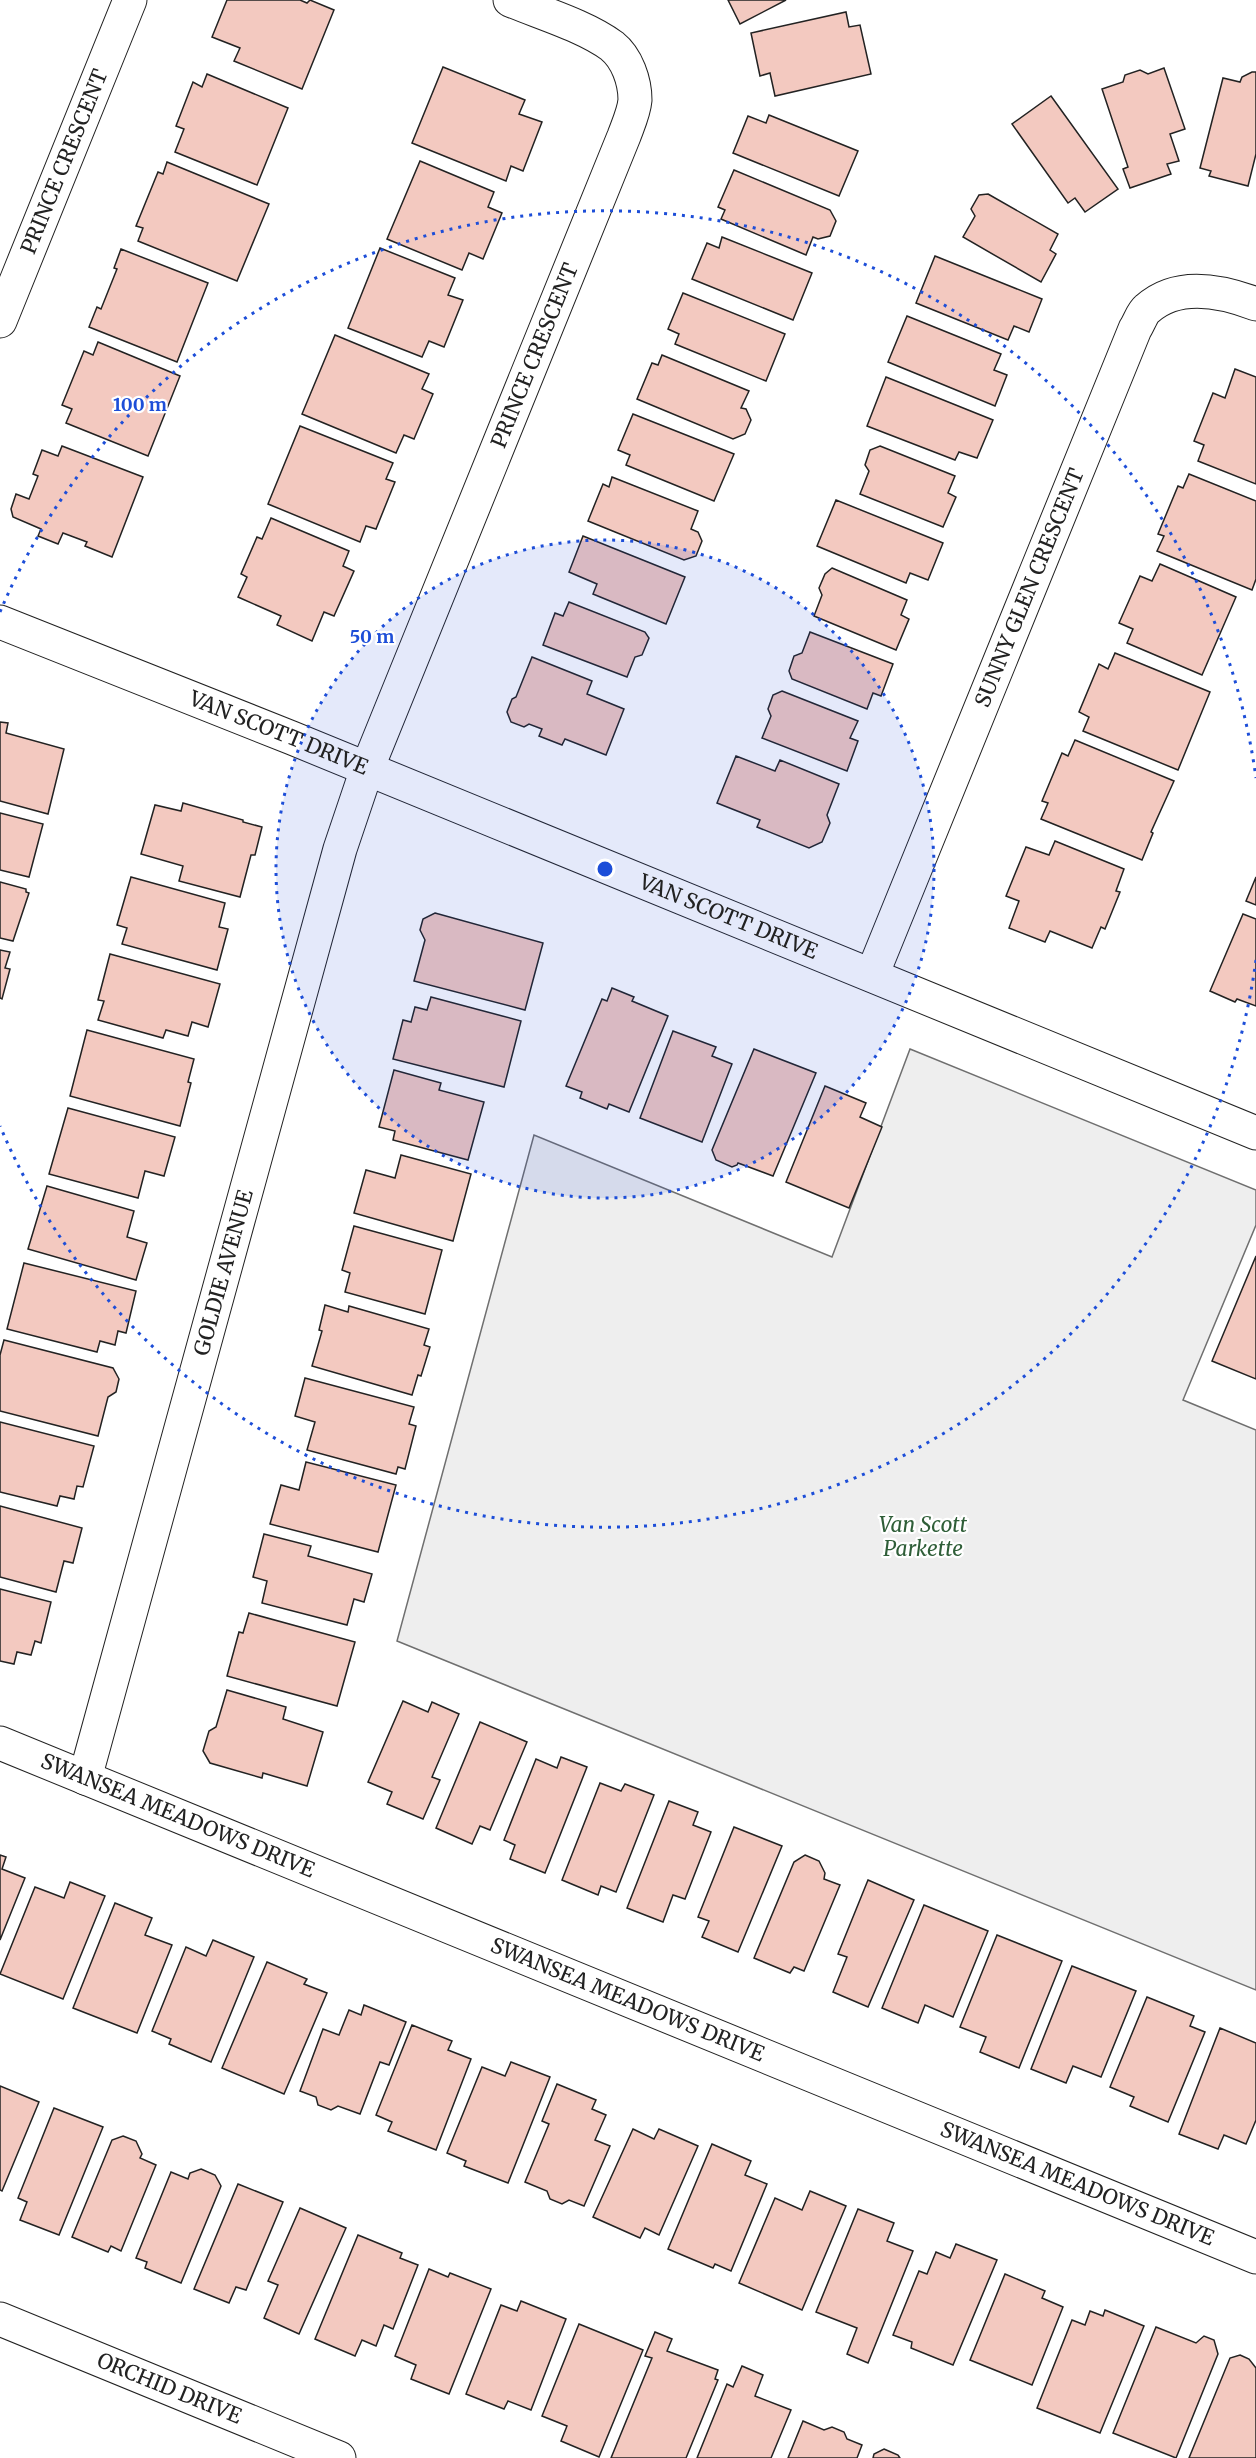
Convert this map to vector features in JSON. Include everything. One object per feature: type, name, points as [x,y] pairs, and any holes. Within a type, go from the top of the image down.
[{"type":"street","name":"PRINCE CRESCENT","points":[[0,321],[130,0]]},
{"type":"street","name":"PRINCE CRESCENT","points":[[367,770],[624,136],[635,102],[634,85],[629,69],[612,46],[580,29],[510,0]]},
{"type":"street","name":"SUNNY GLEN CRESCENT","points":[[872,975],[1135,329],[1146,310],[1162,300],[1184,293],[1208,290],[1256,304]]},
{"type":"street","name":"VAN SCOTT DRIVE","points":[[0,622],[1256,1133]]},
{"type":"street","name":"GOLDIE AVENUE","points":[[85,1778],[339,849],[367,770]]},
{"type":"street","name":"SWANSEA MEADOWS DRIVE","points":[[0,1743],[1256,2257]]},
{"type":"street","name":"ORCHID DRIVE","points":[[0,2319],[339,2458]]},
{"type":"green space","name":"Van Scott Parkette","points":[[910,1049],[1256,1190],[1256,1225],[1183,1400],[1256,1430],[1256,1990],[397,1641],[534,1135],[832,1257]]},
{"type":"building","points":[[227,0],[300,0],[307,3],[310,0],[334,10],[302,89],[234,61],[240,48],[212,37]]},
{"type":"building","points":[[728,0],[786,0],[740,24]]},
{"type":"building","points":[[846,12],[849,27],[860,25],[871,74],[775,96],[770,73],[760,76],[751,33]]},
{"type":"building","points":[[443,67],[525,100],[519,114],[542,122],[523,171],[511,166],[506,181],[412,143]]},
{"type":"building","points":[[1164,68],[1185,129],[1170,134],[1179,161],[1167,164],[1171,174],[1130,188],[1123,169],[1128,167],[1102,89],[1123,82],[1125,75],[1140,70],[1148,74]]},
{"type":"building","points":[[1256,72],[1256,154],[1248,186],[1209,176],[1211,171],[1200,168],[1223,78],[1240,82],[1242,77]]},
{"type":"building","points":[[207,74],[288,108],[257,185],[175,152],[184,129],[176,126],[193,82],[202,87]]},
{"type":"building","points":[[1051,96],[1118,189],[1085,212],[1075,198],[1068,203],[1012,124]]},
{"type":"building","points":[[769,115],[858,151],[839,196],[733,153],[748,116],[766,123]]},
{"type":"building","points":[[420,161],[494,192],[488,207],[502,213],[483,259],[469,253],[462,270],[387,239]]},
{"type":"building","points":[[167,162],[269,204],[237,281],[138,241],[143,228],[136,226],[158,172],[163,174]]},
{"type":"building","points":[[734,170],[830,210],[836,221],[830,236],[818,239],[813,237],[806,255],[721,219],[725,210],[718,207]]},
{"type":"building","points":[[988,194],[1058,234],[1050,250],[1056,254],[1041,282],[963,237],[975,216],[971,209],[979,195]]},
{"type":"building","points":[[722,237],[812,273],[793,320],[692,279],[707,243],[719,248]]},
{"type":"building","points":[[380,248],[455,278],[448,295],[463,300],[444,347],[429,341],[422,357],[348,328]]},
{"type":"building","points":[[121,249],[208,283],[177,362],[89,327],[97,307],[101,309],[117,269],[114,268]]},
{"type":"building","points":[[935,256],[1042,299],[1029,332],[1014,326],[1008,340],[916,303]]},
{"type":"building","points":[[683,293],[785,334],[766,381],[675,344],[679,334],[668,329]]},
{"type":"building","points":[[907,316],[1001,354],[994,370],[1007,375],[995,406],[888,362]]},
{"type":"building","points":[[335,335],[429,374],[422,389],[433,394],[414,439],[404,435],[396,453],[302,414]]},
{"type":"building","points":[[98,342],[180,376],[148,456],[66,423],[72,409],[62,405],[84,351],[93,355]]},
{"type":"building","points":[[662,355],[749,391],[741,408],[746,409],[751,420],[745,434],[733,439],[637,399],[652,363],[658,365]]},
{"type":"building","points":[[1235,369],[1256,377],[1256,484],[1198,461],[1204,445],[1194,441],[1213,393],[1225,398]]},
{"type":"building","points":[[886,377],[993,420],[977,458],[959,452],[955,460],[867,426]]},
{"type":"building","points":[[633,414],[734,454],[714,501],[626,465],[630,455],[618,450]]},
{"type":"building","points":[[300,426],[393,463],[386,479],[395,482],[376,529],[366,526],[360,542],[268,504]]},
{"type":"building","points":[[62,446],[143,477],[112,557],[85,546],[87,542],[63,533],[58,544],[38,536],[41,529],[13,517],[11,509],[16,494],[29,499],[38,476],[33,474],[42,450],[58,456]]},
{"type":"building","points":[[880,446],[955,476],[948,493],[956,497],[943,527],[860,494],[869,471],[865,465],[870,450]]},
{"type":"building","points":[[1189,474],[1256,501],[1256,579],[1252,590],[1157,551],[1164,536],[1158,534],[1178,486],[1183,488]]},
{"type":"building","points":[[612,477],[698,511],[691,529],[698,532],[702,541],[696,556],[684,560],[588,521],[603,484],[609,487]]},
{"type":"building","points":[[836,500],[943,543],[928,580],[910,573],[906,583],[817,546]]},
{"type":"building","points":[[271,518],[349,551],[343,566],[354,571],[334,616],[324,612],[312,641],[277,625],[281,616],[238,597],[247,577],[241,574],[257,537],[262,539]]},
{"type":"building","points":[[583,536],[685,577],[666,624],[593,594],[597,584],[569,572]]},
{"type":"building","points":[[1160,564],[1236,597],[1202,675],[1127,643],[1133,629],[1119,623],[1140,576],[1152,581]]},
{"type":"building","points":[[832,568],[907,600],[901,615],[909,619],[896,650],[814,616],[822,595],[819,588],[825,574]]},
{"type":"building","points":[[569,602],[645,632],[649,638],[642,655],[635,657],[627,677],[543,645],[555,613],[563,616]]},
{"type":"building","points":[[810,632],[893,664],[881,696],[873,693],[867,709],[792,679],[789,671],[794,656],[802,653]]},
{"type":"building","points":[[1115,653],[1210,692],[1178,770],[1083,731],[1089,717],[1079,712],[1099,664],[1108,669]]},
{"type":"building","points":[[532,657],[592,681],[587,694],[624,709],[606,755],[565,739],[562,745],[539,736],[542,729],[529,724],[524,727],[511,722],[507,712],[512,699],[516,697]]},
{"type":"building","points":[[782,691],[858,721],[850,738],[858,741],[847,771],[762,738],[771,716],[768,709],[773,695]]},
{"type":"building","points":[[0,722],[8,723],[6,733],[64,749],[48,814],[0,801]]},
{"type":"building","points":[[1075,740],[1174,781],[1151,832],[1153,833],[1142,860],[1041,819],[1048,803],[1042,801],[1062,753],[1068,756]]},
{"type":"building","points":[[736,756],[775,771],[780,760],[839,784],[827,815],[830,823],[822,842],[809,848],[757,827],[760,820],[717,803]]},
{"type":"building","points":[[183,803],[262,827],[255,855],[251,855],[240,897],[179,881],[183,866],[141,854],[155,805],[181,811]]},
{"type":"building","points":[[0,813],[43,824],[29,877],[0,870]]},
{"type":"building","points":[[1055,841],[1124,869],[1116,891],[1120,892],[1105,929],[1101,927],[1092,948],[1050,931],[1045,942],[1009,928],[1019,901],[1006,896],[1026,847],[1049,855]]},
{"type":"building","points":[[131,877],[225,903],[219,927],[228,929],[217,970],[122,944],[127,928],[117,925]]},
{"type":"building","points":[[1256,877],[1256,905],[1246,901]]},
{"type":"building","points":[[0,882],[26,889],[29,893],[13,941],[0,938]]},
{"type":"building","points":[[435,913],[543,943],[525,1010],[414,981],[425,940],[420,930],[423,919]]},
{"type":"building","points":[[1243,914],[1256,919],[1256,1006],[1237,999],[1235,1002],[1210,991]]},
{"type":"building","points":[[0,950],[10,952],[5,968],[10,969],[2,999],[0,998]]},
{"type":"building","points":[[110,954],[220,984],[208,1027],[192,1022],[188,1036],[166,1030],[163,1038],[98,1020],[104,1001],[98,1000]]},
{"type":"building","points":[[612,988],[634,997],[632,1001],[668,1016],[629,1112],[609,1104],[607,1109],[580,1098],[582,1092],[566,1086],[602,999],[607,1001]]},
{"type":"building","points":[[431,997],[521,1021],[504,1087],[393,1059],[403,1020],[411,1022],[415,1007],[427,1010]]},
{"type":"building","points":[[87,1030],[194,1059],[188,1082],[191,1083],[180,1126],[70,1096]]},
{"type":"building","points":[[673,1031],[716,1047],[712,1056],[732,1064],[702,1142],[640,1118]]},
{"type":"building","points":[[754,1049],[816,1073],[773,1176],[738,1163],[732,1167],[716,1160],[712,1150]]},
{"type":"building","points":[[394,1070],[441,1083],[439,1090],[484,1102],[468,1160],[393,1140],[395,1131],[379,1127]]},
{"type":"building","points":[[825,1086],[866,1103],[860,1117],[882,1127],[849,1208],[786,1182]]},
{"type":"building","points":[[68,1108],[175,1137],[164,1176],[145,1171],[138,1198],[49,1174]]},
{"type":"building","points":[[401,1155],[471,1174],[453,1241],[354,1213],[366,1170],[395,1178]]},
{"type":"building","points":[[47,1186],[134,1211],[127,1237],[147,1243],[136,1280],[28,1249]]},
{"type":"building","points":[[354,1226],[442,1250],[425,1314],[345,1292],[350,1273],[342,1270]]},
{"type":"building","points":[[1256,1256],[1256,1379],[1212,1361]]},
{"type":"building","points":[[24,1263],[136,1291],[126,1333],[118,1331],[115,1345],[100,1341],[97,1352],[7,1329]]},
{"type":"building","points":[[325,1305],[348,1312],[349,1306],[429,1329],[424,1345],[430,1347],[412,1395],[312,1366],[322,1331],[319,1330]]},
{"type":"building","points":[[4,1340],[113,1368],[119,1379],[116,1392],[108,1397],[98,1436],[0,1411],[0,1355]]},
{"type":"building","points":[[305,1378],[414,1407],[409,1424],[416,1426],[405,1469],[398,1467],[396,1474],[307,1450],[315,1422],[295,1416]]},
{"type":"building","points":[[0,1422],[94,1446],[83,1487],[77,1486],[74,1499],[60,1496],[57,1506],[0,1492]]},
{"type":"building","points":[[306,1462],[396,1485],[378,1552],[270,1524],[281,1485],[299,1490]]},
{"type":"building","points":[[0,1506],[82,1528],[73,1563],[64,1561],[56,1592],[0,1577]]},
{"type":"building","points":[[264,1534],[311,1546],[308,1556],[372,1574],[364,1602],[354,1599],[347,1625],[262,1603],[267,1581],[253,1577]]},
{"type":"building","points":[[0,1589],[51,1602],[41,1643],[35,1641],[31,1655],[17,1652],[14,1664],[0,1661]]},
{"type":"building","points":[[249,1613],[355,1642],[337,1706],[227,1676],[239,1632],[243,1633]]},
{"type":"building","points":[[227,1690],[286,1707],[283,1719],[323,1732],[307,1786],[263,1773],[262,1778],[210,1763],[203,1751],[209,1731],[216,1727]]},
{"type":"building","points":[[403,1701],[428,1712],[432,1702],[459,1714],[432,1777],[440,1780],[423,1819],[387,1804],[392,1792],[368,1782]]},
{"type":"building","points":[[480,1722],[527,1742],[490,1830],[480,1826],[472,1844],[436,1828]]},
{"type":"building","points":[[561,1757],[587,1767],[545,1873],[510,1859],[515,1845],[504,1840],[536,1759],[557,1768]]},
{"type":"building","points":[[600,1783],[621,1791],[625,1784],[654,1795],[616,1892],[601,1886],[598,1895],[562,1880]]},
{"type":"building","points":[[669,1801],[698,1812],[693,1825],[711,1832],[685,1899],[673,1895],[663,1922],[627,1908]]},
{"type":"building","points":[[734,1827],[782,1846],[738,1952],[702,1937],[709,1921],[698,1917]]},
{"type":"building","points":[[0,1855],[6,1857],[2,1869],[25,1878],[0,1940]]},
{"type":"building","points":[[805,1855],[819,1861],[825,1873],[824,1879],[840,1885],[804,1971],[794,1967],[790,1973],[754,1958],[794,1862]]},
{"type":"building","points":[[868,1880],[914,1900],[868,2007],[833,1992],[847,1957],[838,1954]]},
{"type":"building","points":[[70,1882],[105,1896],[63,1999],[0,1974],[35,1887],[64,1898]]},
{"type":"building","points":[[115,1903],[152,1918],[145,1935],[172,1945],[137,2033],[73,2008]]},
{"type":"building","points":[[924,1905],[988,1931],[953,2017],[925,2005],[918,2023],[882,2008]]},
{"type":"building","points":[[997,1935],[1062,1961],[1019,2068],[980,2052],[986,2037],[960,2027]]},
{"type":"building","points":[[213,1940],[254,1957],[211,2062],[169,2044],[171,2039],[152,2031],[186,1947],[206,1956]]},
{"type":"building","points":[[267,1962],[307,1979],[304,1984],[327,1993],[284,2094],[222,2068]]},
{"type":"building","points":[[1072,1966],[1136,1991],[1101,2077],[1073,2066],[1066,2083],[1031,2069]]},
{"type":"building","points":[[1147,1997],[1194,2016],[1190,2026],[1205,2032],[1168,2122],[1130,2106],[1134,2097],[1110,2087]]},
{"type":"building","points":[[364,2005],[406,2022],[389,2065],[380,2062],[360,2114],[338,2106],[331,2110],[318,2105],[316,2097],[300,2091],[323,2029],[339,2035],[349,2010],[361,2015]]},
{"type":"building","points":[[412,2025],[452,2041],[448,2050],[471,2059],[436,2150],[388,2131],[392,2122],[376,2115]]},
{"type":"building","points":[[1220,2028],[1256,2043],[1256,2120],[1246,2144],[1224,2135],[1218,2149],[1179,2134]]},
{"type":"building","points":[[511,2062],[550,2077],[508,2183],[464,2166],[466,2161],[447,2153],[482,2067],[505,2076]]},
{"type":"building","points":[[557,2084],[596,2100],[592,2109],[606,2115],[595,2140],[610,2146],[584,2206],[569,2200],[562,2204],[550,2199],[547,2191],[525,2182],[549,2124],[542,2121]]},
{"type":"building","points":[[0,2086],[39,2102],[2,2191],[0,2190]]},
{"type":"building","points":[[54,2108],[103,2127],[59,2235],[20,2220],[27,2202],[18,2198]]},
{"type":"building","points":[[633,2129],[654,2139],[659,2129],[698,2146],[659,2235],[645,2228],[640,2238],[593,2217]]},
{"type":"building","points":[[123,2136],[136,2141],[142,2154],[140,2158],[156,2165],[121,2251],[111,2246],[108,2252],[72,2237],[112,2140]]},
{"type":"building","points":[[712,2144],[751,2161],[745,2175],[767,2184],[731,2271],[715,2264],[713,2268],[668,2249]]},
{"type":"building","points":[[201,2169],[215,2175],[221,2186],[181,2283],[145,2268],[147,2262],[136,2258],[171,2172],[188,2179],[190,2173]]},
{"type":"building","points":[[238,2184],[283,2202],[246,2290],[236,2287],[229,2303],[194,2289]]},
{"type":"building","points":[[810,2191],[846,2206],[802,2310],[739,2283],[775,2198],[802,2210]]},
{"type":"building","points":[[300,2208],[346,2228],[299,2334],[264,2318],[278,2285],[268,2281]]},
{"type":"building","points":[[858,2209],[894,2223],[887,2241],[913,2251],[868,2363],[847,2354],[857,2328],[816,2312]]},
{"type":"building","points":[[358,2235],[402,2253],[400,2258],[418,2265],[393,2329],[384,2325],[376,2346],[362,2340],[355,2356],[315,2339]]},
{"type":"building","points":[[956,2244],[997,2260],[953,2365],[911,2348],[912,2342],[893,2335],[919,2271],[927,2274],[936,2252],[950,2258]]},
{"type":"building","points":[[429,2269],[448,2277],[450,2273],[491,2289],[449,2394],[411,2379],[416,2365],[395,2356]]},
{"type":"building","points":[[1005,2274],[1045,2291],[1042,2298],[1063,2307],[1032,2385],[970,2360]]},
{"type":"building","points":[[521,2301],[566,2319],[531,2410],[508,2401],[504,2409],[466,2394],[501,2305],[517,2311]]},
{"type":"building","points":[[1105,2310],[1144,2326],[1100,2433],[1037,2408],[1072,2320],[1085,2325],[1090,2311],[1103,2316]]},
{"type":"building","points":[[579,2324],[643,2350],[599,2457],[561,2441],[567,2426],[542,2416]]},
{"type":"building","points":[[1156,2327],[1196,2343],[1204,2336],[1214,2340],[1218,2354],[1176,2458],[1113,2433]]},
{"type":"building","points":[[655,2332],[672,2339],[667,2351],[718,2370],[715,2379],[718,2380],[686,2458],[611,2458],[652,2358],[645,2356]]},
{"type":"building","points":[[1240,2355],[1249,2359],[1256,2368],[1256,2458],[1189,2458],[1230,2358]]},
{"type":"building","points":[[742,2366],[763,2375],[755,2396],[791,2410],[771,2458],[697,2458],[727,2384],[733,2387]]},
{"type":"building","points":[[803,2421],[824,2430],[832,2427],[844,2432],[847,2439],[862,2445],[857,2458],[788,2458]]},
{"type":"building","points":[[884,2449],[900,2458],[873,2458],[874,2454]]}]
